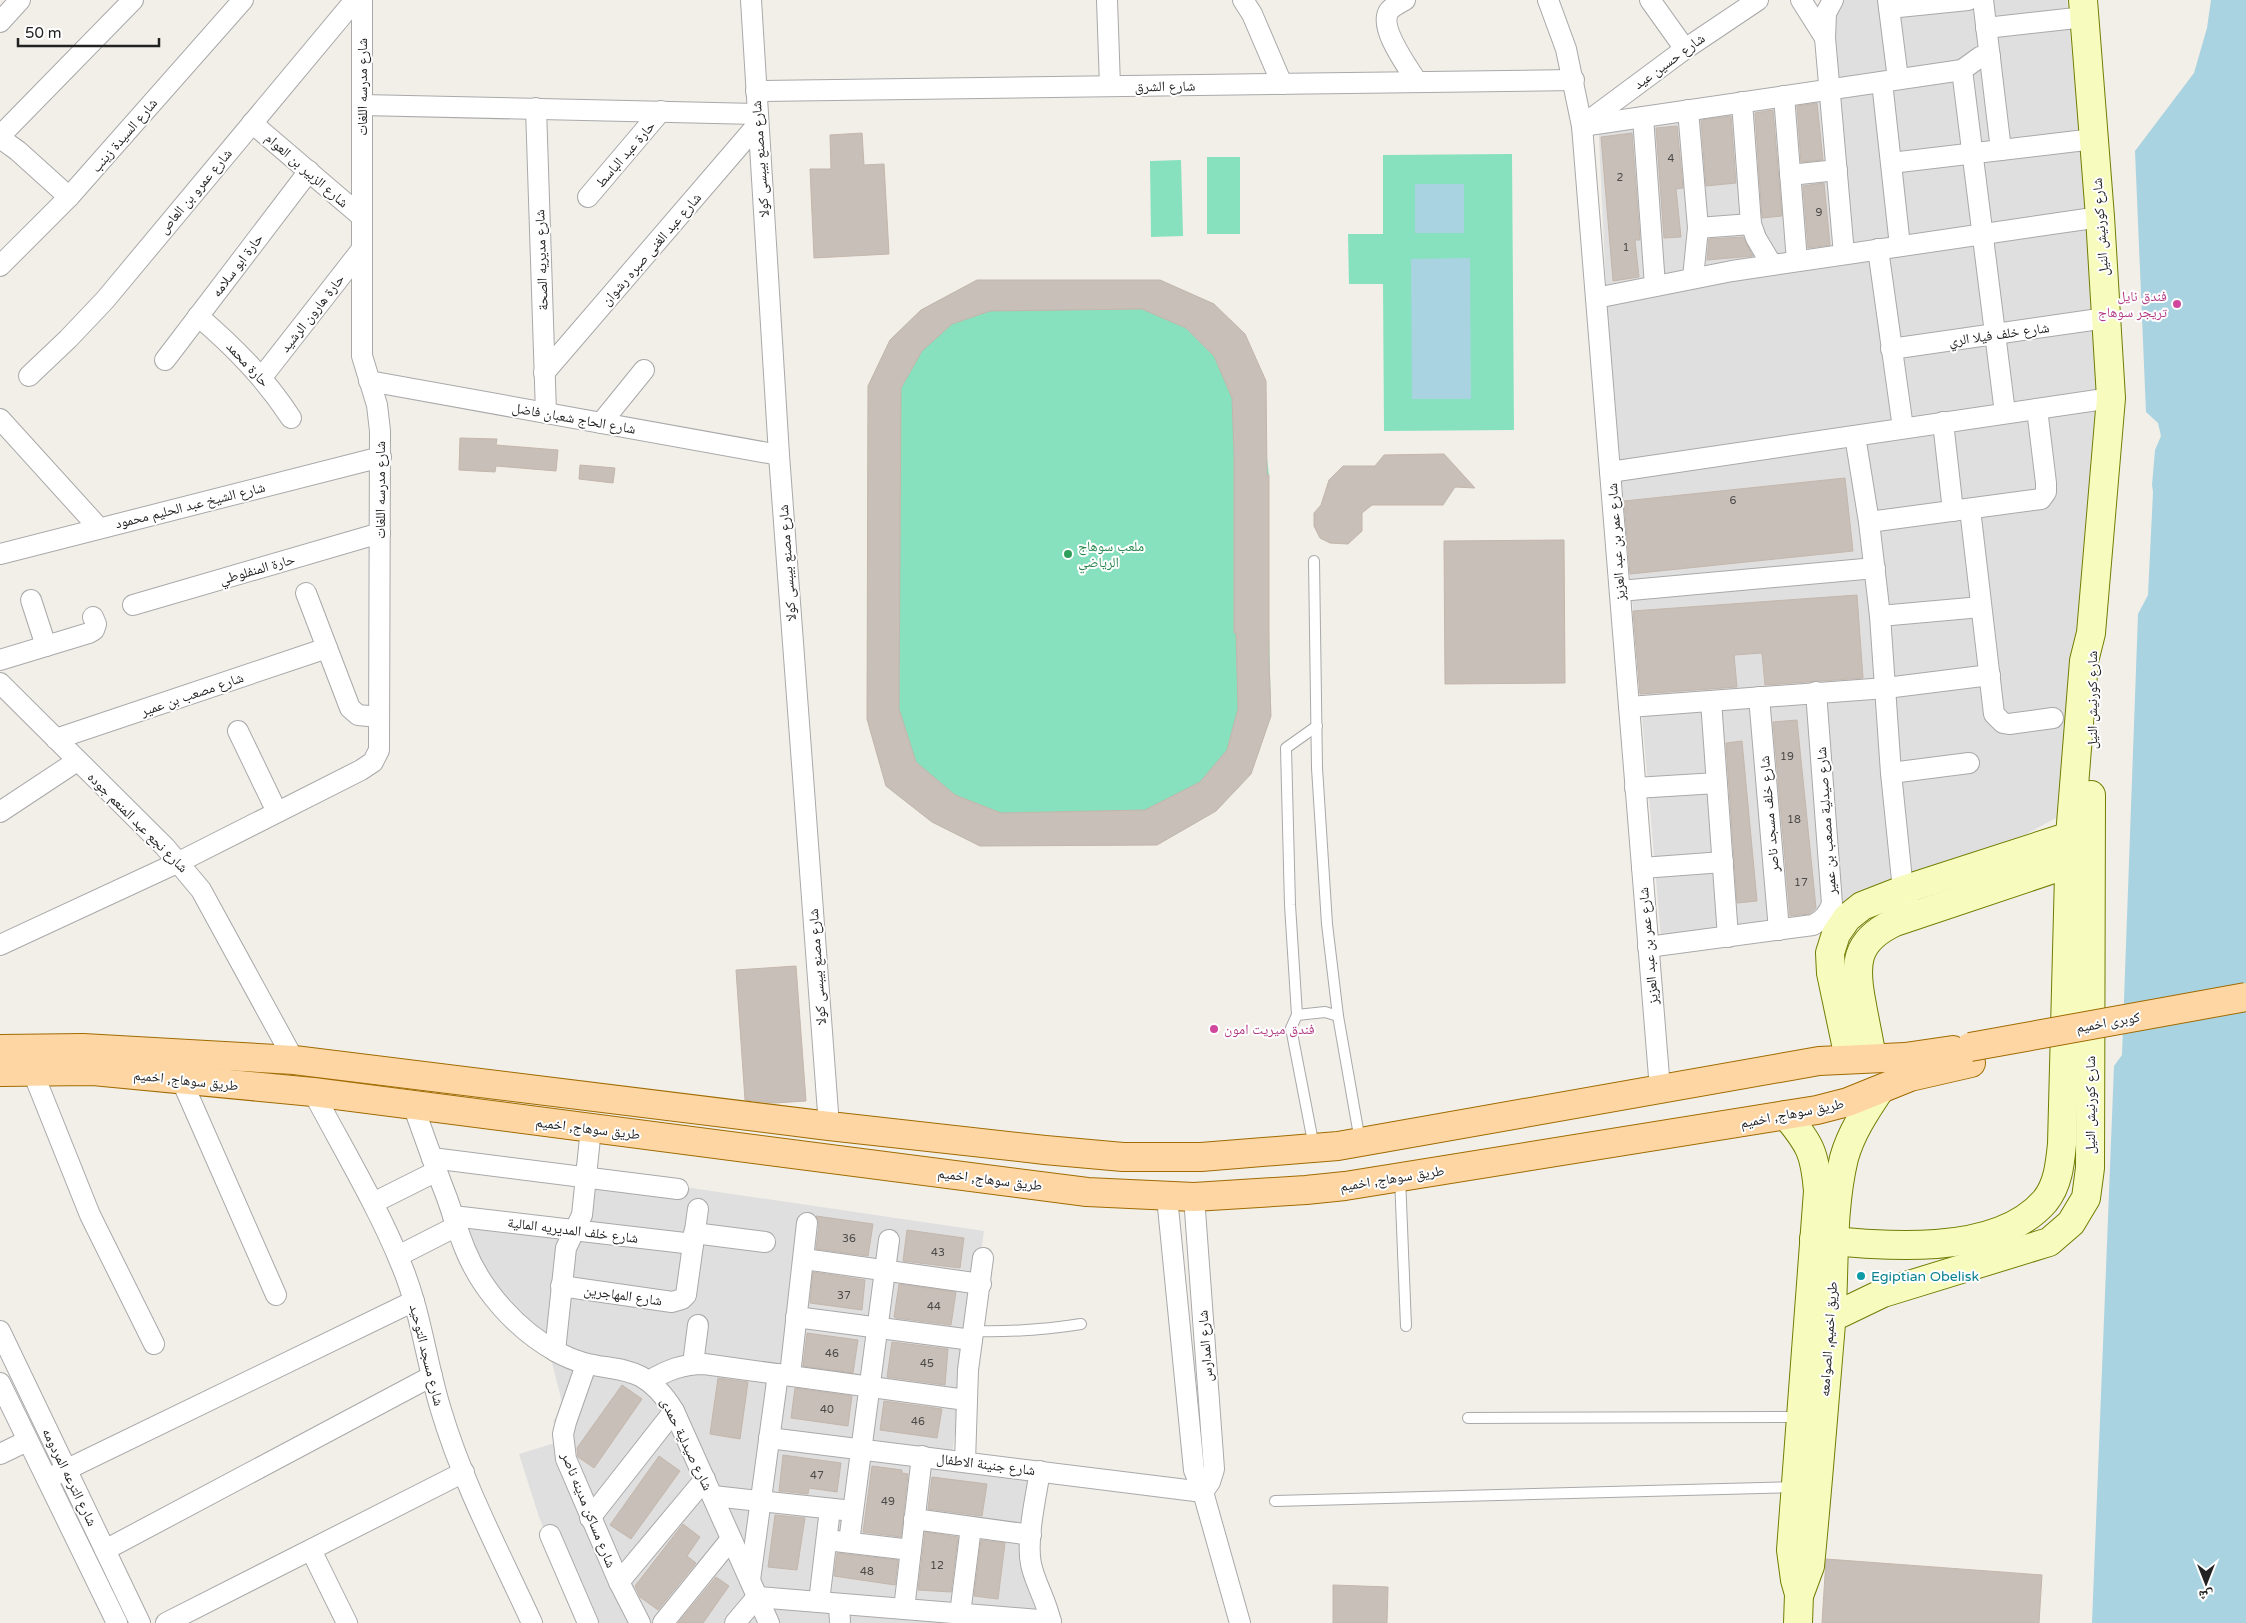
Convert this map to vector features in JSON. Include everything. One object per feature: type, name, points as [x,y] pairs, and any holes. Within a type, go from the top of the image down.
[{"type":"main road","name":"شارع كورنيش النيل","points":[[1824,1240],[1874,1245],[1916,1246],[1957,1241],[1998,1232],[2024,1220],[2046,1200],[2059,1173],[2094,662],[2091,634],[2111,398],[2100,216],[2084,9]]},
{"type":"main road","name":"شارع كورنيش النيل","points":[[1808,1334],[1831,1318],[1883,1293],[2049,1242],[2071,1223],[2086,1198],[2090,1168],[2080,847]]},
{"type":"main road","points":[[1861,1058],[1831,973],[1830,953],[1836,934],[1847,918],[1862,906],[1903,890],[2080,847]]},
{"type":"main road","points":[[1861,1058],[1856,970],[1860,954],[1868,940],[1880,929],[1914,917],[2080,847]]},
{"type":"main road","name":"كوبرى اخميم","points":[[1970,1055],[2246,997]]},
{"type":"main road","name":"كوبرى اخميم","points":[[1970,1055],[2246,1012]]},
{"type":"main road","name":"طريق سوهاج, اخميم","points":[[0,1049],[83,1048],[294,1060],[829,1126],[1046,1150],[1123,1156],[1201,1158],[1337,1145],[1790,1066],[1861,1058],[1970,1055]]},
{"type":"main road","name":"طريق سوهاج, اخميم","points":[[0,1072],[93,1070],[313,1092],[1087,1192],[1194,1197],[1250,1195],[1345,1186],[1818,1110],[1879,1091],[1910,1077],[1970,1055]]},
{"type":"main road","name":"طريق اخميم, الصوامعه","points":[[1812,1418],[1808,1334],[1824,1240],[1844,1157],[1858,1122],[1879,1091]]},
{"type":"main road","name":"طريق اخميم, الصوامعه","points":[[1786,1115],[1804,1137],[1816,1163],[1831,1318],[1812,1418],[1806,1488],[1810,1566],[1799,1594],[1798,1623]]},
{"type":"main road","points":[[1337,1145],[1345,1186]]},
{"type":"street","points":[[0,22],[20,0]]},
{"type":"street","points":[[69,197],[0,137],[133,0]]},
{"type":"street","name":"شارع السيدة زينب","points":[[0,266],[69,197],[244,0]]},
{"type":"street","name":"شارع عمرو بن العاص","points":[[29,376],[105,300],[355,0]]},
{"type":"street","name":"شارع مدرسه اللغات","points":[[0,945],[179,862],[277,812],[373,762],[379,750],[381,457],[376,405],[362,356],[362,0]]},
{"type":"street","name":"شارع مصنع بيبسى كولا","points":[[751,0],[779,455],[829,1126]]},
{"type":"street","points":[[1107,0],[1110,86]]},
{"type":"street","points":[[1243,0],[1252,14],[1282,84]]},
{"type":"street","points":[[1405,0],[1389,12],[1386,22],[1388,33],[1417,82]]},
{"type":"street","name":"شارع عمر بن عبد العزيز","points":[[1548,0],[1566,49],[1574,80],[1582,126],[1660,1089]]},
{"type":"street","points":[[1650,0],[1685,49]]},
{"type":"street","name":"شارع حسين عيد","points":[[1582,126],[1685,49],[1758,0]]},
{"type":"street","points":[[1801,0],[1825,38]]},
{"type":"street","points":[[1834,0],[1826,13],[1825,38],[1844,254]]},
{"type":"street","points":[[1900,246],[1891,162],[1889,4],[1968,0]]},
{"type":"street","points":[[1983,0],[2001,150]]},
{"type":"street","points":[[1986,28],[2084,9]]},
{"type":"street","points":[[1582,126],[1962,70],[1980,58],[1990,56]]},
{"type":"street","points":[[1962,70],[2005,413]]},
{"type":"street","name":"شارع الشرق","points":[[756,91],[1574,80]]},
{"type":"street","points":[[1784,96],[1797,261]]},
{"type":"street","points":[[1742,102],[1751,224],[1760,245],[1772,265]]},
{"type":"street","points":[[362,104],[662,111],[758,119]]},
{"type":"street","name":"شارع مديريه الصحة","points":[[536,108],[546,413]]},
{"type":"street","points":[[1688,110],[1698,228],[1693,278]]},
{"type":"street","name":"حارة عبد الباسط","points":[[588,197],[662,111]]},
{"type":"street","points":[[1643,117],[1655,286]]},
{"type":"street","name":"شارع عبد الغنى صبره رشوان","points":[[544,373],[758,119]]},
{"type":"street","name":"شارع الزبير بن العوام","points":[[252,123],[362,217]]},
{"type":"street","points":[[1891,162],[2094,139]]},
{"type":"street","points":[[1790,175],[1837,170]]},
{"type":"street","name":"حارة ابو سلامه","points":[[165,360],[309,171]]},
{"type":"street","points":[[1596,298],[1693,278],[1772,265],[2100,216]]},
{"type":"street","points":[[1698,228],[1751,224]]},
{"type":"street","name":"حارة هارون الرشيد","points":[[262,377],[362,249]]},
{"type":"street","points":[[1878,250],[1903,428]]},
{"type":"street","name":"حارة محمد","points":[[198,316],[232,345],[262,377],[291,418]]},
{"type":"street","name":"شارع خلف فيلا الري","points":[[1891,349],[2106,318]]},
{"type":"street","points":[[601,423],[644,370]]},
{"type":"street","name":"شارع الحاج شعبان فاضل","points":[[369,381],[779,455]]},
{"type":"street","points":[[1610,472],[2111,398]]},
{"type":"street","points":[[1869,522],[2041,499],[2046,492],[2037,408]]},
{"type":"street","points":[[0,419],[99,528]]},
{"type":"street","points":[[1943,422],[1981,607],[1994,714],[1997,720],[2009,724],[2053,718]]},
{"type":"street","points":[[1855,436],[1875,568],[1886,688],[1891,773],[1903,890],[1914,917]]},
{"type":"street","name":"شارع الشيخ عبد الحليم محمود","points":[[0,554],[381,457]]},
{"type":"street","name":"حارة المنفلوطي","points":[[133,605],[380,533]]},
{"type":"street","points":[[1620,590],[1875,568]]},
{"type":"street","points":[[306,593],[353,712],[358,715],[379,717]]},
{"type":"street","points":[[32,600],[46,646]]},
{"type":"street","points":[[1880,616],[1981,607]]},
{"type":"street","points":[[0,660],[94,630],[96,624],[93,616]]},
{"type":"street","name":"شارع مصعب بن عمير","points":[[56,739],[327,648]]},
{"type":"street","points":[[1629,707],[1886,688],[1990,675]]},
{"type":"street","name":"شارع نجع عبد المنعم جوده","points":[[0,682],[179,862],[201,890],[294,1060]]},
{"type":"street","name":"شارع صيدلية مصعب بن عمير","points":[[1648,947],[1813,925],[1822,920],[1828,913],[1832,904],[1816,692]]},
{"type":"street","name":"شارع خلف مسجد ناصر","points":[[1759,697],[1779,930]]},
{"type":"street","points":[[1711,701],[1728,937]]},
{"type":"street","points":[[238,731],[277,812]]},
{"type":"street","points":[[0,812],[77,761]]},
{"type":"street","points":[[1891,773],[1969,763]]},
{"type":"street","points":[[1636,788],[1717,783]]},
{"type":"street","points":[[1642,868],[1723,862]]},
{"type":"street","points":[[32,1070],[90,1215],[154,1344]]},
{"type":"street","points":[[181,1079],[276,1295]]},
{"type":"street","name":"شارع مسجد التوحيد","points":[[313,1092],[373,1203],[398,1256],[414,1300],[440,1409],[464,1472],[532,1623]]},
{"type":"street","name":"شارع صيدلية حمدى","points":[[413,1105],[465,1250],[481,1280],[502,1308],[527,1332],[555,1351],[586,1364],[623,1369],[649,1380],[664,1394],[674,1411],[709,1487],[769,1623]]},
{"type":"street","points":[[555,1351],[566,1248],[582,1214],[591,1128]]},
{"type":"street","points":[[373,1203],[435,1165],[586,1177],[678,1188]]},
{"type":"street","name":"شارع المدارس","points":[[1166,1197],[1194,1470],[1203,1492],[1240,1623]]},
{"type":"street","name":"شارع المدارس","points":[[1194,1197],[1214,1469],[1210,1482],[1203,1492]]},
{"type":"street","name":"شارع المهاجرين","points":[[561,1286],[677,1302],[686,1295],[698,1209]]},
{"type":"street","points":[[398,1256],[455,1221]]},
{"type":"street","name":"شارع خلف المديريه المالية","points":[[455,1221],[694,1239],[765,1242]]},
{"type":"street","points":[[735,1623],[753,1588],[769,1438],[796,1317],[804,1259],[806,1223]]},
{"type":"street","points":[[849,1542],[890,1240]]},
{"type":"street","points":[[964,1462],[966,1400],[972,1335],[981,1284],[983,1258]]},
{"type":"street","points":[[804,1259],[981,1284]]},
{"type":"street","points":[[47,1479],[414,1300]]},
{"type":"street","points":[[796,1317],[878,1328],[972,1335]]},
{"type":"street","points":[[693,1364],[698,1325]]},
{"type":"street","name":"شارع الترعه المردومه","points":[[0,1331],[140,1623]]},
{"type":"street","name":"شارع مساكن مدينه ناصر","points":[[586,1364],[566,1422],[563,1446],[566,1459],[590,1518],[640,1623]]},
{"type":"street","points":[[649,1380],[671,1368],[693,1364],[784,1374],[966,1400]]},
{"type":"street","points":[[104,1550],[432,1376]]},
{"type":"street","name":"شارع الترعه المردومه","points":[[0,1383],[117,1623]]},
{"type":"street","points":[[590,1518],[674,1411]]},
{"type":"street","name":"شارع جنينة الاطفال","points":[[769,1438],[1203,1492]]},
{"type":"street","points":[[0,1454],[28,1441]]},
{"type":"street","points":[[897,1613],[911,1550],[922,1456]]},
{"type":"street","points":[[753,1588],[819,1602],[840,1613],[960,1614],[1003,1620],[1051,1622],[1045,1599],[1031,1564],[1029,1550],[1040,1471]]},
{"type":"street","points":[[166,1623],[464,1472]]},
{"type":"street","points":[[620,1582],[709,1487],[761,1501],[853,1511]]},
{"type":"street","points":[[819,1602],[830,1508]]},
{"type":"street","points":[[914,1519],[1031,1535]]},
{"type":"street","points":[[960,1614],[971,1527]]},
{"type":"street","points":[[550,1535],[588,1623]]},
{"type":"street","points":[[663,1623],[732,1539]]},
{"type":"street","points":[[826,1540],[911,1550]]},
{"type":"street","points":[[311,1550],[347,1623]]},
{"type":"lane","points":[[1314,561],[1317,768],[1327,924],[1338,1016],[1337,1145]]},
{"type":"lane","points":[[1317,726],[1286,748],[1290,905],[1298,1015],[1291,1028],[1337,1145]]},
{"type":"lane","points":[[1298,1015],[1324,1012],[1338,1016]]},
{"type":"lane","points":[[1400,1177],[1406,1326]]},
{"type":"lane","points":[[972,1335],[1047,1329],[1081,1324]]},
{"type":"lane","points":[[1468,1418],[1812,1418]]},
{"type":"lane","points":[[1275,1501],[1806,1488]]},
{"type":"shaded area","points":[[1823,0],[2067,0],[2099,347],[2076,807],[2008,844],[1830,921],[1662,950],[1607,308],[1598,119],[1824,88]]},
{"type":"shaded area","points":[[583,1172],[984,1231],[950,1468],[1033,1478],[1046,1623],[584,1623],[558,1566],[538,1514],[519,1454],[558,1442],[553,1420],[565,1414],[552,1363],[445,1220],[570,1231]]},
{"type":"green space","points":[[1512,154],[1514,430],[1384,431],[1383,284],[1349,284],[1348,234],[1383,234],[1383,155]]},
{"type":"green space","points":[[1207,157],[1240,157],[1240,234],[1207,234]]},
{"type":"green space","points":[[1181,160],[1183,236],[1151,237],[1150,161]]},
{"type":"green space","name":"ملعب سوهاج الرياضي","points":[[977,280],[1160,280],[1214,304],[1266,451],[1269,475],[1271,716],[1251,774],[1216,811],[1157,845],[980,846],[932,822],[886,786],[867,719],[868,386],[890,340],[921,310]]},
{"type":"water","points":[[2211,0],[2246,0],[2246,1623],[2092,1623],[2114,1066],[2122,1055],[2138,614],[2148,595],[2152,485],[2155,450],[2161,436],[2158,423],[2146,412],[2135,151],[2194,73],[2207,28]]},
{"type":"water","points":[[1415,184],[1464,184],[1464,233],[1415,233]]},
{"type":"water","points":[[1470,258],[1471,399],[1412,399],[1411,259]]},
{"type":"building","points":[[1817,103],[1823,160],[1801,162],[1797,106]]},
{"type":"building","points":[[1773,110],[1782,216],[1762,218],[1755,113]]},
{"type":"building","points":[[1731,116],[1736,183],[1706,186],[1701,120]]},
{"type":"building","points":[[1677,126],[1683,188],[1676,189],[1681,237],[1664,238],[1656,128]]},
{"type":"building","points":[[862,133],[864,165],[884,164],[889,254],[814,258],[810,169],[831,169],[830,135]]},
{"type":"building","points":[[1632,133],[1640,240],[1635,240],[1639,277],[1613,281],[1601,137]]},
{"type":"building","points":[[1824,183],[1830,245],[1808,248],[1803,186]]},
{"type":"building","points":[[1743,237],[1753,256],[1707,260],[1709,239]]},
{"type":"building","points":[[977,280],[1160,280],[1214,304],[1245,334],[1266,381],[1267,475],[1269,475],[1269,660],[1271,716],[1251,774],[1216,811],[1157,845],[980,846],[932,822],[886,786],[867,719],[868,386],[890,340],[921,310]],"holes":[[[1142,309],[1186,328],[1214,356],[1232,398],[1234,452],[1234,633],[1236,633],[1238,709],[1227,750],[1200,782],[1145,810],[1001,813],[955,795],[916,762],[899,709],[901,388],[922,351],[952,324],[990,311]]]},
{"type":"building","points":[[460,438],[497,439],[496,445],[558,450],[556,471],[496,466],[495,472],[459,470]]},
{"type":"building","points":[[1444,454],[1475,488],[1455,487],[1443,505],[1372,505],[1362,513],[1362,531],[1348,544],[1330,543],[1320,538],[1314,526],[1314,513],[1321,505],[1329,480],[1343,466],[1375,466],[1384,455]]},
{"type":"building","points":[[580,465],[615,468],[613,483],[579,479]]},
{"type":"building","points":[[1845,478],[1853,551],[1630,574],[1624,501]]},
{"type":"building","points":[[1564,540],[1565,683],[1445,684],[1444,541]]},
{"type":"building","points":[[1857,595],[1863,678],[1765,685],[1762,653],[1734,655],[1737,687],[1640,694],[1633,611]]},
{"type":"building","points":[[1797,720],[1816,908],[1809,914],[1790,916],[1773,722]]},
{"type":"building","points":[[1742,741],[1757,901],[1737,903],[1726,743]]},
{"type":"building","points":[[796,966],[806,1101],[774,1103],[745,1100],[736,970]]},
{"type":"building","points":[[816,1216],[873,1224],[868,1256],[816,1249],[819,1224]]},
{"type":"building","points":[[907,1230],[964,1238],[960,1268],[903,1261]]},
{"type":"building","points":[[813,1272],[865,1280],[862,1310],[810,1303]]},
{"type":"building","points":[[899,1284],[956,1292],[951,1325],[894,1317]]},
{"type":"building","points":[[807,1333],[858,1340],[853,1373],[803,1366]]},
{"type":"building","points":[[892,1342],[948,1349],[945,1385],[887,1377]]},
{"type":"building","points":[[718,1378],[748,1382],[740,1439],[710,1434]]},
{"type":"building","points":[[622,1385],[642,1399],[594,1468],[578,1457],[577,1448]]},
{"type":"building","points":[[795,1388],[852,1396],[848,1426],[791,1418]]},
{"type":"building","points":[[884,1401],[942,1409],[937,1438],[880,1430]]},
{"type":"building","points":[[783,1455],[841,1463],[837,1492],[809,1488],[808,1494],[779,1491]]},
{"type":"building","points":[[659,1456],[680,1471],[631,1539],[610,1525]]},
{"type":"building","points":[[872,1466],[902,1470],[902,1473],[908,1474],[901,1537],[863,1532]]},
{"type":"building","points":[[932,1477],[987,1484],[982,1516],[928,1509]]},
{"type":"building","points":[[775,1515],[805,1518],[797,1570],[768,1567]]},
{"type":"building","points":[[683,1524],[700,1537],[687,1556],[696,1563],[658,1610],[640,1597],[635,1586]]},
{"type":"building","points":[[925,1532],[958,1537],[951,1592],[918,1590]]},
{"type":"building","points":[[981,1540],[1005,1543],[998,1599],[974,1596]]},
{"type":"building","points":[[837,1553],[898,1560],[895,1585],[834,1576]]},
{"type":"building","points":[[1826,1559],[2042,1575],[2039,1623],[1822,1623]]},
{"type":"building","points":[[716,1577],[729,1586],[703,1623],[678,1623]]},
{"type":"building","points":[[1333,1585],[1388,1587],[1387,1623],[1333,1623]]},
{"type":"place","name":"فندق نايل تريجر سوهاج","points":[[2177,304]]},
{"type":"place","name":"ملعب سوهاج الرياضي","points":[[1068,554]]},
{"type":"place","name":"فندق ميريت امون","points":[[1214,1029]]},
{"type":"place","name":"Egiptian Obelisk","points":[[1861,1276]]}]
